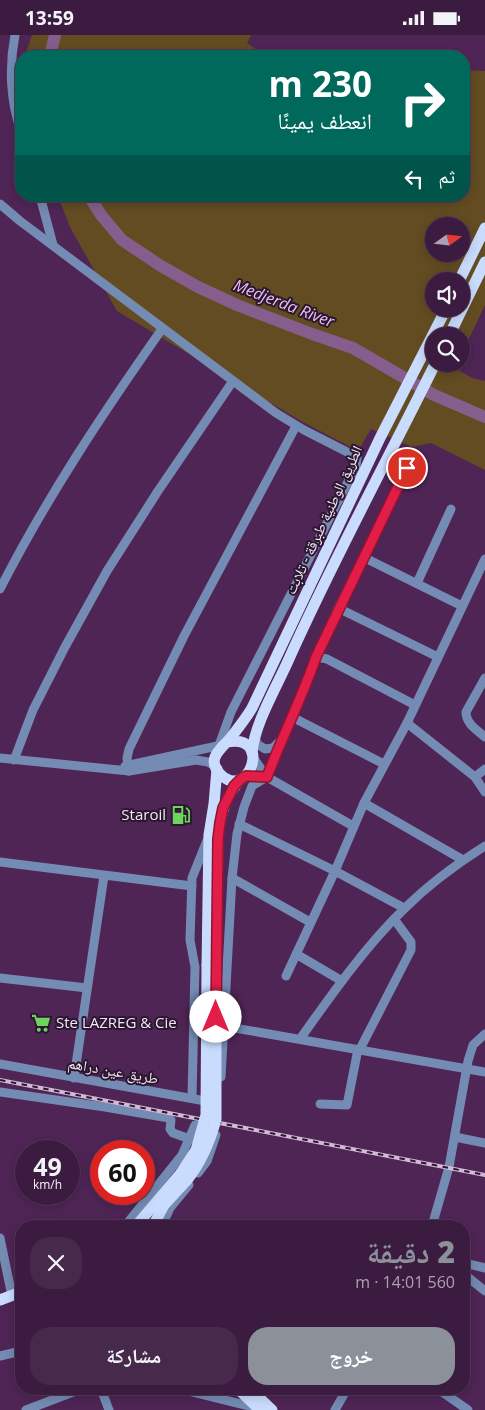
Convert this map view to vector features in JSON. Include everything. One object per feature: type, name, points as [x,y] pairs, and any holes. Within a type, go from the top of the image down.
[{"type":"main road","points":[[463,272],[485,228]]},
{"type":"main road","points":[[453,327],[485,262]]},
{"type":"main road","name":"الطريق الوطنية طبرقة - تلابت","points":[[222,746],[236,731],[252,708],[380,438],[441,317]]},
{"type":"main road","name":"الطريق الوطنية طبرقة - تلابت","points":[[250,752],[255,734],[330,571],[431,372]]},
{"type":"main road","points":[[156,1220],[164,1205],[184,1177],[196,1150],[206,1115],[211,965],[218,839],[223,808],[234,786],[253,765],[250,752],[240,742],[222,746],[215,761],[214,804],[209,835],[211,965]]},
{"type":"main road","points":[[216,767],[225,777],[236,780],[244,777]]},
{"type":"main road","points":[[142,1220],[184,1177]]},
{"type":"main road","points":[[0,1300],[15,1297]]},
{"type":"main road","points":[[0,1308],[15,1298]]},
{"type":"main road","points":[[246,1395],[264,1408]]},
{"type":"main road","points":[[254,1395],[264,1408]]},
{"type":"street","points":[[15,35],[12,54],[15,109]]},
{"type":"street","points":[[42,202],[53,245]]},
{"type":"street","points":[[0,204],[162,329],[233,381],[296,426],[356,455],[358,460],[231,713],[222,746],[128,768]]},
{"type":"street","points":[[0,589],[44,507],[71,463],[162,329]]},
{"type":"street","points":[[14,760],[33,710],[102,580],[134,527],[233,381]]},
{"type":"street","points":[[128,768],[127,758],[129,749],[184,636],[296,426]]},
{"type":"street","points":[[413,457],[338,608],[267,777],[252,786],[244,807],[239,825],[232,878],[223,1027],[485,1072]]},
{"type":"street","points":[[416,583],[450,509]]},
{"type":"street","points":[[363,557],[462,606]]},
{"type":"street","points":[[286,977],[335,871],[353,826],[415,705],[485,559]]},
{"type":"street","points":[[338,608],[438,657]]},
{"type":"street","points":[[316,657],[328,659],[415,705]]},
{"type":"street","points":[[485,678],[466,712],[466,718],[469,723],[485,737]]},
{"type":"street","points":[[231,713],[232,723],[236,731],[267,777],[353,826]]},
{"type":"street","points":[[292,717],[384,764]]},
{"type":"street","points":[[406,723],[475,777],[485,792]]},
{"type":"street","points":[[255,734],[257,744],[265,749],[273,748],[282,738]]},
{"type":"street","points":[[0,758],[110,769],[196,760],[208,762],[216,767]]},
{"type":"street","points":[[475,777],[485,769]]},
{"type":"street","points":[[244,777],[267,777]]},
{"type":"street","points":[[230,794],[236,792],[242,794],[244,807]]},
{"type":"street","points":[[364,803],[463,860]]},
{"type":"street","points":[[239,825],[335,871],[404,908]]},
{"type":"street","points":[[192,1099],[195,967],[190,940],[192,887],[194,868],[209,835]]},
{"type":"street","points":[[300,1039],[342,981],[404,908],[463,860],[485,846]]},
{"type":"street","points":[[0,862],[192,887]]},
{"type":"street","points":[[74,1078],[104,876]]},
{"type":"street","points":[[232,878],[310,922]]},
{"type":"street","points":[[320,1104],[346,1105],[359,1049],[411,950],[411,942],[394,919]]},
{"type":"street","points":[[296,954],[342,981]]},
{"type":"street","points":[[0,978],[88,989]]},
{"type":"street","name":"طريق عين دراهم","points":[[0,1064],[220,1103],[223,1027]]},
{"type":"street","points":[[434,1220],[449,1167],[467,1068],[474,1045],[485,1035]]},
{"type":"street","points":[[0,1092],[169,1118],[171,1120],[170,1129],[173,1133],[190,1139]]},
{"type":"street","points":[[130,1220],[182,1155],[195,1125],[218,1129],[207,1161],[170,1208],[165,1220]]},
{"type":"street","points":[[455,1137],[485,1143]]},
{"type":"street","points":[[0,1238],[15,1286]]},
{"type":"street","points":[[470,1264],[485,1268]]},
{"type":"street","points":[[470,1279],[485,1291]]},
{"type":"street","points":[[0,1356],[15,1352]]},
{"type":"street","points":[[26,1410],[65,1395]]},
{"type":"street","points":[[103,1395],[109,1410]]},
{"type":"street","points":[[207,1395],[264,1408]]},
{"type":"street","points":[[335,1410],[344,1395]]},
{"type":"street","points":[[447,1395],[468,1410]]},
{"type":"shaded area","points":[[32,35],[251,35],[247,43],[257,50],[27,50]]},
{"type":"shaded area","points":[[470,70],[485,71],[485,305],[470,336],[470,327],[425,327],[425,372],[462,372],[472,378],[485,381],[485,470],[431,443],[412,447],[371,429],[358,451],[301,421],[117,311],[70,227],[60,202],[470,202]]},
{"type":"waterway","name":"Medjerda River","points":[[51,50],[55,35]]},
{"type":"waterway","name":"Medjerda River","points":[[93,202],[122,240],[161,266],[198,287],[237,305],[353,348],[434,395],[485,417]]},
{"type":"railway","points":[[0,1080],[485,1175]]},
{"type":"place","name":"Staroil","points":[[181,815]]},
{"type":"place","name":"Ste LAZREG & Cie","points":[[41,1023]]},
{"type":"route","points":[[216,1017],[218,839],[223,808],[234,786],[242,778],[246,776],[267,777],[338,608],[407,468]]}]
